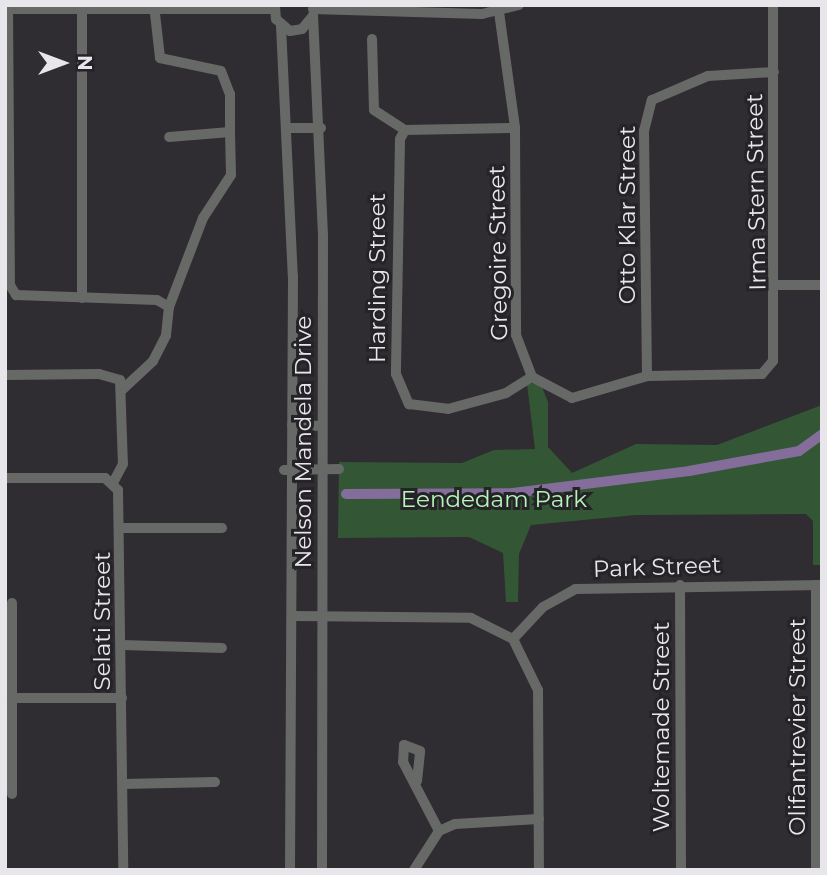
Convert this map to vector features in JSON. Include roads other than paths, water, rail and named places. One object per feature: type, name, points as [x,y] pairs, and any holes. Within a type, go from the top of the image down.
[{"type":"street","points":[[281,26],[302,29],[313,10],[499,12],[519,5]]},
{"type":"street","name":"Irma Stern Street","points":[[647,376],[762,374],[776,347],[773,5]]},
{"type":"street","points":[[169,307],[157,300],[23,300],[10,285],[7,8],[275,7]]},
{"type":"street","name":"Nelson Mandela Drive","points":[[275,7],[281,26],[289,128],[292,425],[288,470],[294,616],[290,870]]},
{"type":"street","points":[[82,8],[82,298]]},
{"type":"street","points":[[123,389],[153,361],[166,335],[169,307],[203,218],[231,175],[230,94],[221,71],[160,58],[154,9]]},
{"type":"street","name":"Nelson Mandela Drive","points":[[313,10],[321,128],[323,870]]},
{"type":"street","name":"Gregoire Street","points":[[499,12],[515,128],[516,335],[532,377]]},
{"type":"street","points":[[372,39],[374,110],[405,130],[515,128]]},
{"type":"street","name":"Otto Klar Street","points":[[647,376],[644,131],[652,100],[708,76],[774,72]]},
{"type":"street","points":[[289,128],[321,128]]},
{"type":"street","name":"Harding Street","points":[[405,130],[396,150],[402,397],[422,408],[448,410],[506,393],[532,377]]},
{"type":"street","points":[[169,137],[230,132]]},
{"type":"street","points":[[776,285],[822,285]]},
{"type":"street","points":[[5,375],[99,374],[114,376],[123,389],[123,464],[113,483],[5,478]]},
{"type":"street","points":[[532,377],[572,398],[647,376]]},
{"type":"street","points":[[292,425],[322,426]]},
{"type":"street","points":[[288,470],[339,469]]},
{"type":"street","name":"Selati Street","points":[[113,483],[121,528],[123,870]]},
{"type":"street","points":[[121,528],[222,528]]},
{"type":"street","name":"Park Street","points":[[513,639],[543,607],[575,589],[680,584],[819,585]]},
{"type":"street","name":"Woltemade Street","points":[[680,584],[681,870]]},
{"type":"street","name":"Olifantrevier Street","points":[[816,870],[819,585]]},
{"type":"street","points":[[12,603],[12,794]]},
{"type":"street","points":[[294,616],[471,618],[513,639],[538,690],[539,870]]},
{"type":"street","points":[[122,645],[222,648]]},
{"type":"street","points":[[12,698],[122,698]]},
{"type":"street","points":[[417,781],[439,831]]},
{"type":"street","points":[[122,784],[215,782]]},
{"type":"street","points":[[414,870],[439,831],[477,819],[539,819]]},
{"type":"waterway","points":[[346,494],[513,493],[689,471],[799,451],[822,434]]},
{"type":"park label","name":"Eendedam Park","points":[[494,499]]}]
